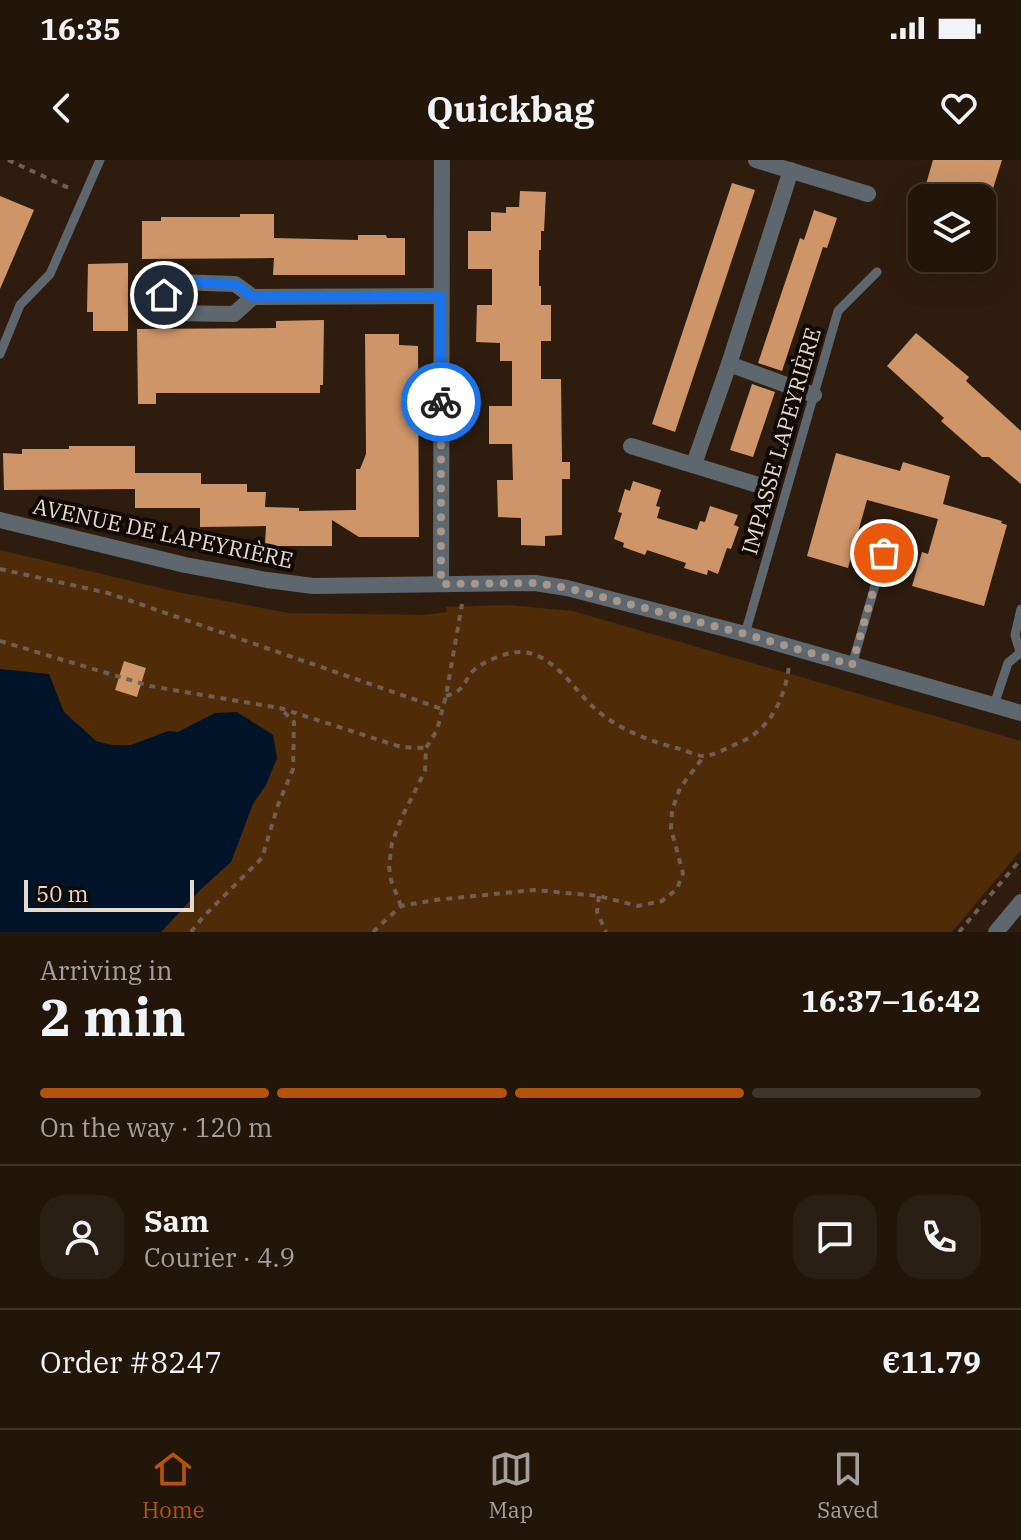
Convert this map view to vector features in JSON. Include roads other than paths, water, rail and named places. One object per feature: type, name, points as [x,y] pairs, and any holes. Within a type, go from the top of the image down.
[{"type":"street","points":[[441,584],[442,160]]},
{"type":"street","points":[[756,160],[868,194]]},
{"type":"street","points":[[694,464],[791,170]]},
{"type":"street","points":[[253,297],[234,314],[172,313],[163,303],[164,295],[177,282],[235,284],[253,297],[441,296]]},
{"type":"street","points":[[729,364],[814,395]]},
{"type":"street","points":[[631,446],[758,485]]},
{"type":"street","name":"AVENUE DE LAPEYRIÈRE","points":[[0,520],[185,565],[313,586],[535,583],[567,588],[745,634],[1021,713]]},
{"type":"street","points":[[996,932],[1021,902]]},
{"type":"lane","points":[[0,354],[20,305],[50,274],[100,160]]},
{"type":"lane","name":"IMPASSE LAPEYRIÈRE","points":[[745,634],[838,311],[877,272]]},
{"type":"lane","points":[[852,665],[892,527]]},
{"type":"lane","points":[[994,705],[1008,663],[1020,652],[1015,635],[1021,609]]},
{"type":"water","points":[[0,669],[49,674],[64,712],[96,741],[112,745],[131,745],[168,731],[178,732],[215,713],[237,712],[273,735],[277,758],[266,785],[253,804],[231,862],[161,932],[0,932]]}]
